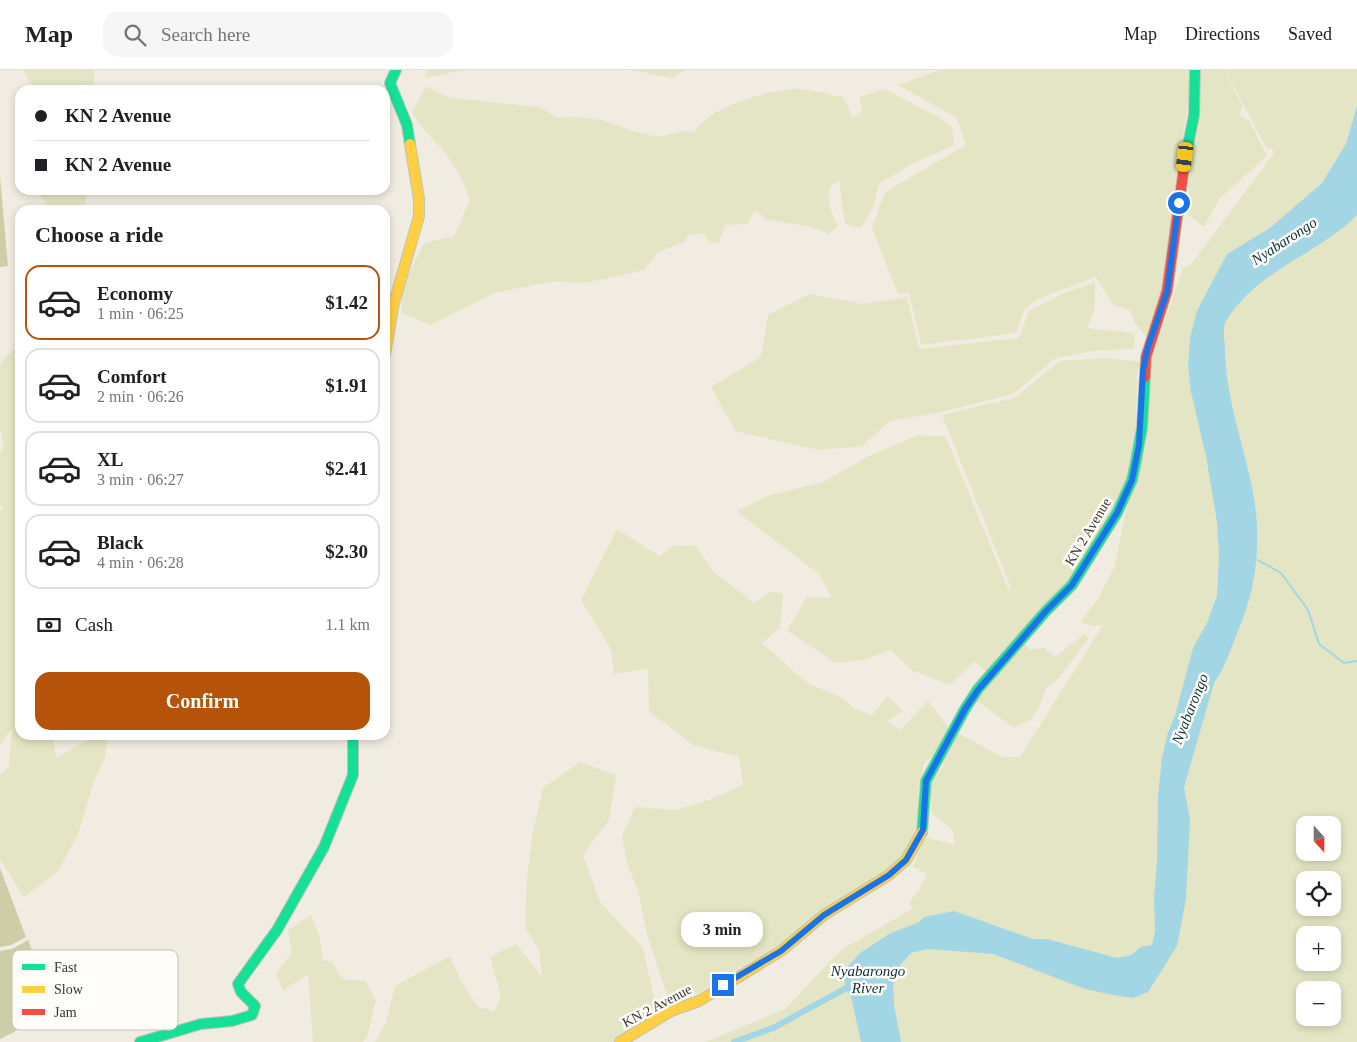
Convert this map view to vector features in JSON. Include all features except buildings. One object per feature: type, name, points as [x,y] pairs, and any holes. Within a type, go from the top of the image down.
[{"type":"main road","points":[[390,326],[394,303],[419,216],[418,192],[408,131],[390,83],[391,77],[396,70]]},
{"type":"main road","name":"KN 2 Avenue","points":[[620,1042],[671,1011],[698,1001],[781,951],[824,915],[889,875],[906,860],[923,830],[926,781],[965,709],[978,690],[1046,611],[1072,585],[1117,513],[1132,480],[1142,428],[1146,357],[1167,292],[1185,157],[1194,115],[1196,70]]},
{"type":"main road","points":[[140,1042],[201,1024],[232,1021],[252,1015],[255,1006],[241,992],[238,984],[277,930],[324,847],[353,775],[353,740]]},
{"type":"green space","points":[[23,70],[94,70],[94,85],[32,85]]},
{"type":"green space","points":[[428,70],[464,70],[424,78]]},
{"type":"green space","points":[[632,70],[685,70],[672,78]]},
{"type":"green space","points":[[940,70],[1190,70],[1188,104],[1165,273],[1154,316],[1146,337],[1134,322],[1130,310],[1113,305],[1096,277],[1038,299],[1024,310],[1016,333],[921,345],[909,293],[898,294],[872,228],[885,192],[966,145],[957,118],[898,85]]},
{"type":"green space","points":[[1200,70],[1224,70],[1242,105],[1240,115],[1250,121],[1267,156],[1219,199],[1204,227],[1188,215],[1189,171],[1198,113]]},
{"type":"green space","points":[[1225,70],[1357,70],[1357,1042],[705,1042],[785,1009],[841,950],[912,909],[910,901],[919,890],[927,874],[913,867],[924,837],[955,845],[953,830],[932,814],[930,780],[943,767],[946,752],[957,733],[1003,757],[1020,757],[1103,625],[1093,626],[1080,622],[1098,599],[1115,566],[1122,528],[1139,460],[1148,371],[1183,267],[1190,266],[1274,153],[1271,148],[1267,149]]},
{"type":"green space","points":[[426,87],[451,98],[540,107],[557,118],[573,117],[602,120],[633,131],[659,137],[683,131],[694,132],[713,114],[726,107],[755,96],[784,90],[803,89],[843,97],[853,118],[863,111],[859,97],[884,89],[935,115],[952,127],[954,145],[910,165],[879,184],[873,208],[861,228],[845,224],[839,181],[831,185],[829,190],[830,206],[838,226],[829,234],[807,226],[768,220],[755,211],[747,224],[725,225],[719,242],[709,243],[704,233],[688,235],[684,242],[658,252],[645,270],[585,283],[553,281],[495,293],[430,325],[402,313],[405,286],[411,268],[424,243],[454,236],[470,200],[451,161],[422,128],[412,112]]},
{"type":"green space","points":[[0,177],[8,266],[0,267]]},
{"type":"green space","points":[[38,195],[86,195],[85,205],[45,205],[46,202]]},
{"type":"green space","points":[[1095,282],[1095,309],[1087,328],[1135,333],[1134,349],[1091,351],[1056,358],[1013,394],[937,413],[890,421],[862,446],[818,450],[735,431],[711,387],[761,357],[768,315],[810,294],[863,304],[907,297],[919,349],[1019,338],[1029,311],[1062,294]]},
{"type":"green space","points":[[15,349],[15,740],[53,740],[56,757],[89,740],[107,740],[105,757],[94,781],[78,834],[58,871],[24,897],[0,860],[0,775],[9,766],[12,728],[0,745],[0,511],[3,508],[0,503],[0,455],[4,445],[0,429],[0,365],[5,357]]},
{"type":"green space","points":[[1107,358],[1140,362],[1137,375],[1136,435],[1128,477],[1112,512],[1073,574],[1057,594],[1023,628],[1024,631],[989,673],[974,662],[950,685],[911,670],[891,650],[864,660],[835,663],[787,630],[807,597],[832,598],[820,575],[736,511],[767,496],[823,482],[869,456],[918,435],[946,437],[1009,591],[1010,585],[942,415],[1014,398],[1060,361]]},
{"type":"green space","points":[[617,529],[659,556],[673,546],[695,545],[713,571],[753,603],[773,591],[783,594],[780,628],[762,643],[807,683],[841,697],[855,709],[872,715],[888,696],[903,711],[888,721],[900,730],[928,701],[949,728],[936,753],[925,762],[918,788],[920,829],[910,850],[892,868],[844,897],[785,942],[723,977],[701,992],[669,1002],[647,934],[638,891],[627,863],[622,836],[635,807],[676,810],[709,800],[743,785],[739,757],[693,745],[649,711],[648,669],[614,674],[611,649],[581,600]]},
{"type":"green space","points":[[1086,633],[1088,639],[1060,677],[1046,688],[1040,705],[1030,720],[1014,728],[976,700],[1024,643],[1030,650],[1044,648],[1055,657]]},
{"type":"green space","points":[[580,762],[616,775],[609,820],[583,855],[600,902],[643,948],[657,1012],[626,1032],[615,1042],[375,1042],[386,1022],[395,986],[450,956],[460,979],[478,1007],[495,1011],[501,996],[490,957],[516,944],[542,977],[539,950],[525,927],[527,880],[532,836],[543,788]]},
{"type":"green space","points":[[0,868],[26,937],[11,945],[0,947]]},
{"type":"green space","points":[[311,915],[320,938],[323,960],[332,962],[342,979],[365,981],[376,1000],[367,1037],[363,1042],[313,1042],[308,974],[283,991],[276,973],[292,952],[288,930]]},
{"type":"green space","points":[[28,940],[32,950],[12,950],[12,1030],[17,1030],[0,1039],[0,951],[12,949]]},
{"type":"water","name":"Nyabarongo River","points":[[1357,106],[1357,215],[1341,229],[1254,289],[1239,303],[1224,327],[1229,387],[1256,511],[1256,565],[1249,601],[1224,666],[1214,683],[1184,787],[1190,820],[1186,899],[1177,946],[1148,992],[1133,998],[1085,989],[993,954],[928,949],[911,953],[901,964],[893,980],[894,1005],[901,1042],[861,1042],[851,997],[846,990],[843,972],[860,953],[889,934],[919,922],[924,917],[954,911],[1033,939],[1047,939],[1117,958],[1131,955],[1141,947],[1152,945],[1155,931],[1154,897],[1157,862],[1158,796],[1162,758],[1193,648],[1207,623],[1217,596],[1219,556],[1217,522],[1206,456],[1191,392],[1188,366],[1190,338],[1197,311],[1227,254],[1270,228],[1322,183],[1346,144]]},
{"type":"waterway","points":[[1258,560],[1281,573],[1308,610],[1319,644],[1344,663],[1357,661]]},
{"type":"waterway","points":[[734,1042],[773,1028],[852,985]]},
{"type":"traffic: fast","points":[[396,70],[390,83],[407,125],[410,144]]},
{"type":"traffic: fast","points":[[1185,160],[1194,115],[1195,70]]},
{"type":"traffic: fast","points":[[922,832],[926,781],[965,709],[978,689],[1046,611],[1072,585],[1117,513],[1132,480],[1135,466],[1142,428],[1145,377]]},
{"type":"traffic: fast","points":[[140,1042],[201,1024],[232,1021],[252,1015],[255,1006],[241,992],[238,984],[277,930],[324,847],[353,775],[353,740]]},
{"type":"traffic: slow","points":[[390,326],[394,303],[419,216],[419,199],[410,144]]},
{"type":"traffic: slow","points":[[620,1042],[671,1011],[699,1001],[781,951],[824,915],[889,875],[906,860],[922,832]]},
{"type":"traffic: jam","points":[[1145,377],[1146,357],[1167,291],[1185,160]]},
{"type":"route","points":[[723,985],[781,951],[824,915],[889,875],[906,860],[914,849],[923,830],[926,812],[924,788],[926,781],[965,709],[978,690],[1046,611],[1072,585],[1117,513],[1132,480],[1139,445],[1142,428],[1143,370],[1148,347],[1160,318],[1167,292],[1179,203]]},
{"type":"water label","name":"Nyabarongo","points":[[1284,241]]},
{"type":"water label","name":"Nyabarongo","points":[[1190,709]]}]
